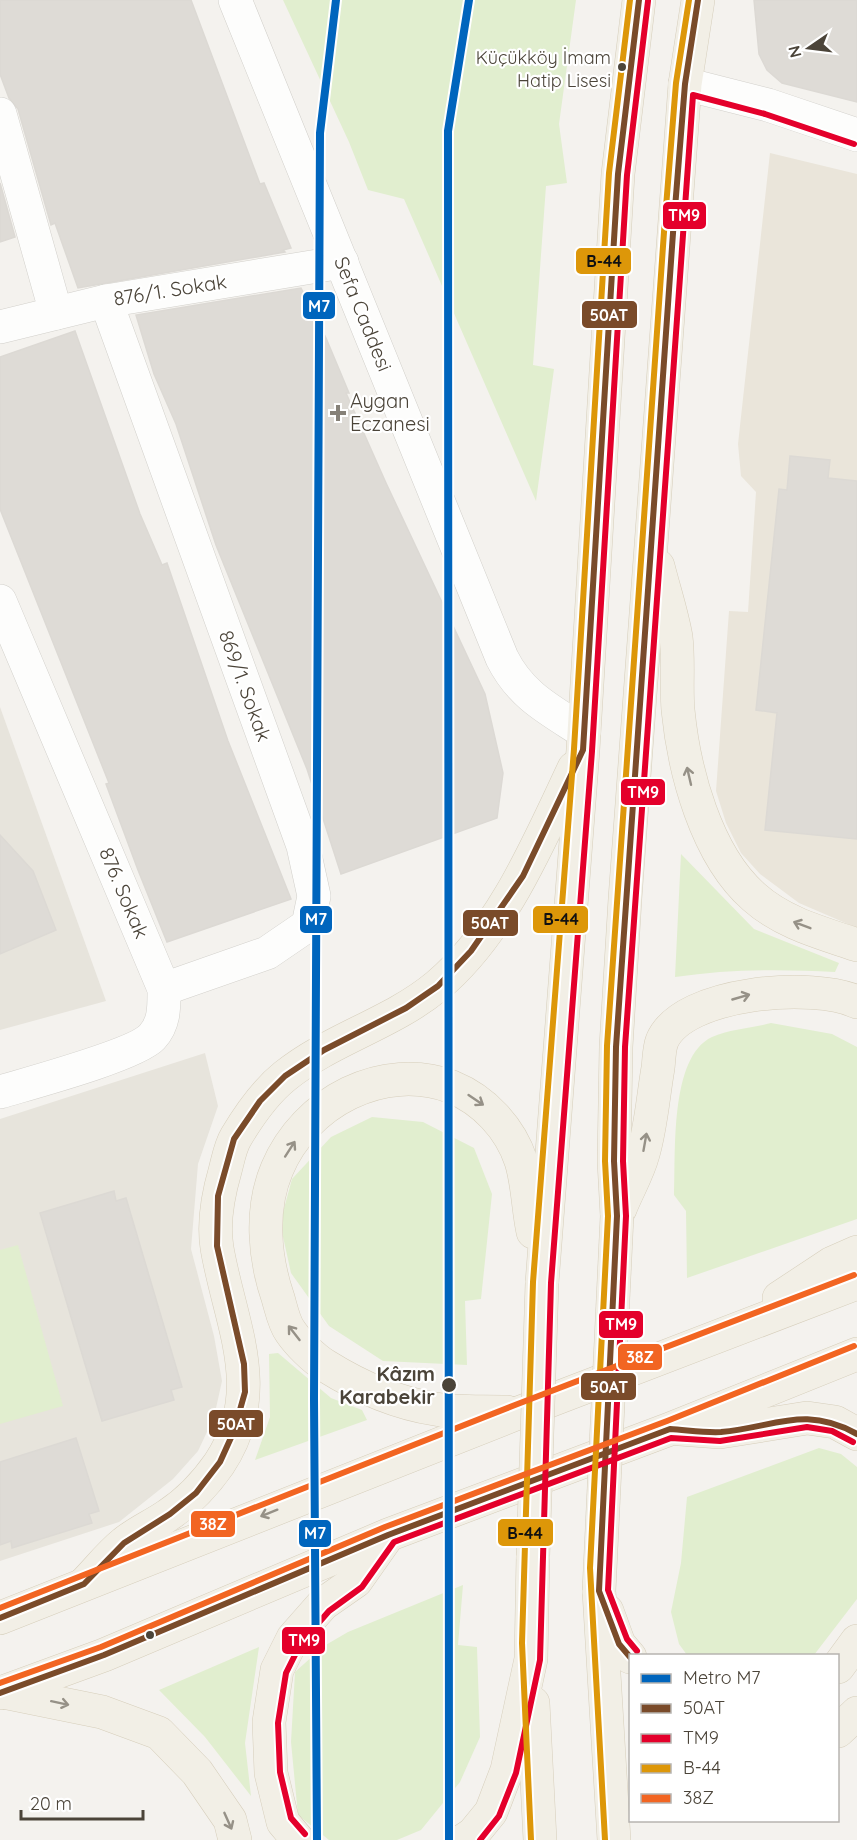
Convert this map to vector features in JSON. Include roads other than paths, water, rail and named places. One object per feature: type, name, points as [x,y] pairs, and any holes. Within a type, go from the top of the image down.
[{"type":"main road","points":[[540,1840],[531,1659],[542,1282],[583,741],[618,174],[639,0]]},
{"type":"main road","points":[[614,1840],[599,1591],[616,1216],[614,1161],[616,1047],[685,84],[698,0]]},
{"type":"main road","points":[[652,542],[676,638],[683,749],[694,796],[711,836],[725,861],[754,897],[795,924],[857,945]]},
{"type":"main road","points":[[84,1584],[124,1543],[170,1514],[196,1493],[220,1462],[234,1431],[245,1392],[244,1364],[217,1246],[218,1196],[234,1139],[260,1101],[285,1076],[324,1050],[406,1008],[438,986],[471,951],[523,876],[583,741]]},
{"type":"main road","points":[[616,1216],[643,1155],[663,1040],[681,1020],[707,1007],[751,994],[800,991],[846,996],[857,1002]]},
{"type":"main road","points":[[518,1413],[436,1409],[395,1400],[324,1365],[289,1330],[274,1288],[265,1247],[267,1208],[277,1169],[292,1144],[325,1107],[381,1080],[405,1078],[421,1080],[464,1092],[486,1107],[496,1118],[521,1161],[542,1282]]},
{"type":"main road","points":[[719,1338],[832,1263],[857,1251]]},
{"type":"main road","points":[[0,1618],[857,1282]]},
{"type":"main road","points":[[2,1692],[104,1655],[313,1569],[388,1535],[669,1429],[857,1354]]},
{"type":"main road","points":[[669,1429],[720,1432],[807,1418],[835,1422],[857,1434]]},
{"type":"main road","points":[[298,1840],[283,1822],[271,1773],[269,1722],[277,1670],[293,1638],[323,1604],[356,1581],[388,1535]]},
{"type":"main road","points":[[599,1591],[619,1644],[629,1656]]},
{"type":"main road","points":[[839,1664],[857,1641]]},
{"type":"main road","points":[[464,1840],[473,1834],[491,1812],[503,1781],[531,1659]]},
{"type":"main road","points":[[2,1692],[102,1712],[159,1733],[197,1772],[230,1820],[235,1840]]},
{"type":"main road","points":[[839,1729],[857,1713]]},
{"type":"main road","points":[[626,1840],[631,1822]]},
{"type":"street","name":"Sefa Caddesi","points":[[235,0],[506,668],[528,696],[583,741]]},
{"type":"street","points":[[685,84],[768,105],[857,135]]},
{"type":"street","points":[[0,114],[56,313]]},
{"type":"street","name":"876/1. Sokak","points":[[0,327],[106,301],[342,262]]},
{"type":"street","name":"869/1. Sokak","points":[[106,301],[299,835],[314,896],[308,925],[282,944],[267,953],[164,988]]},
{"type":"street","name":"876. Sokak","points":[[0,601],[164,988],[164,1017],[152,1037],[129,1051],[0,1092]]},
{"type":"metro line","name":"M7","points":[[317,1840],[314,1399],[320,133],[336,0]]},
{"type":"metro line","name":"M7","points":[[449,1840],[448,131],[469,0]]},
{"type":"place","name":"Küçükköy İmam Hatip Lisesi","points":[[622,67]]},
{"type":"place","name":"Aygan Eczanesi","points":[[338,413]]},
{"type":"place","name":"Kâzım Karabekir","points":[[449,1385]]}]
